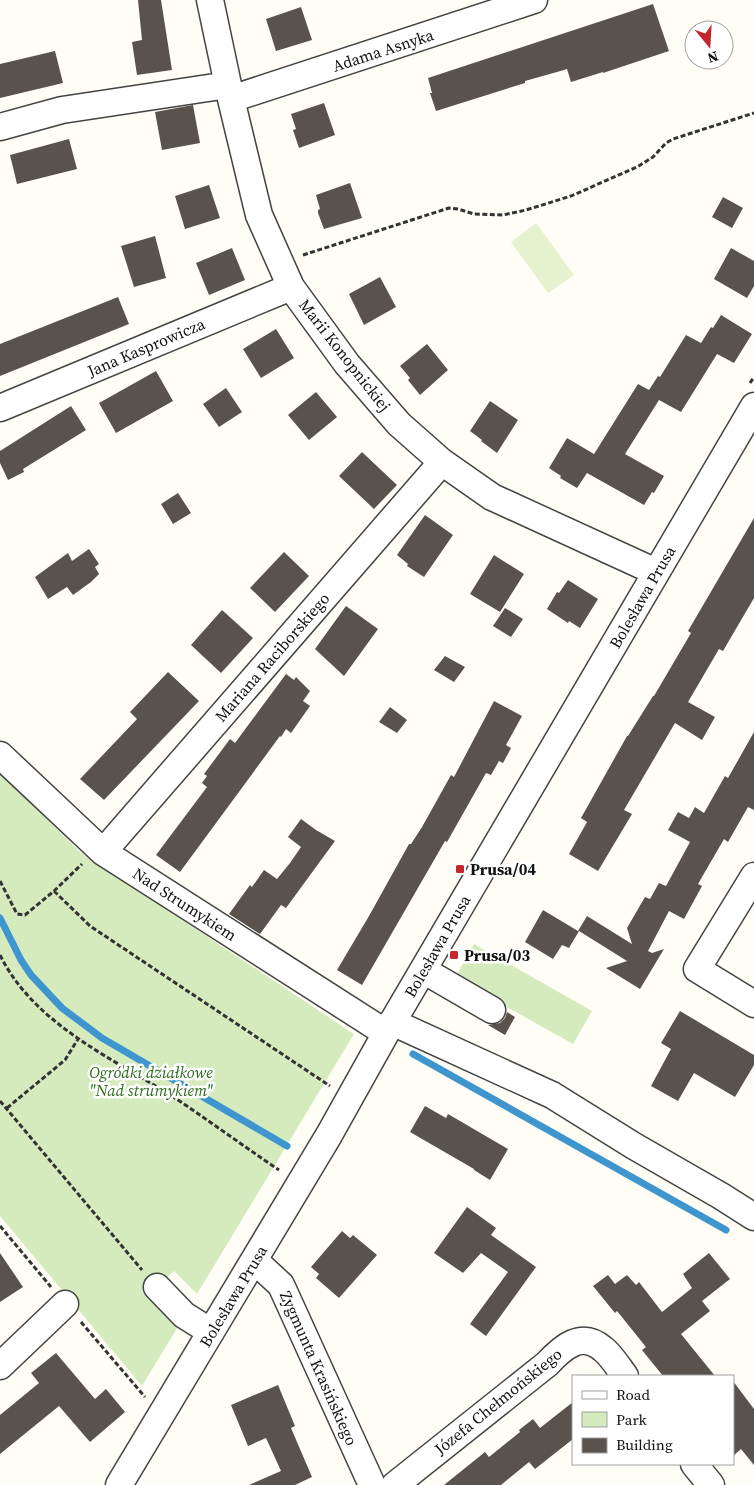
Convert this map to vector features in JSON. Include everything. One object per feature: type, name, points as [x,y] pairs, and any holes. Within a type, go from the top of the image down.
[{"type":"street","name":"Marii Konopnickiej","points":[[210,0],[229,92],[259,215],[291,287],[347,364],[399,424],[442,462],[492,497],[656,572]]},
{"type":"street","name":"Adama Asnyka","points":[[0,127],[62,110],[229,92],[534,0]]},
{"type":"street","name":"Jana Kasprowicza","points":[[0,408],[291,287]]},
{"type":"street","name":"Bolesława Prusa","points":[[119,1485],[329,1135],[389,1027],[754,406]]},
{"type":"street","name":"Mariana Raciborskiego","points":[[100,850],[442,462]]},
{"type":"street","name":"Nad Strumykiem","points":[[0,755],[100,850],[389,1027],[552,1095],[754,1217]]},
{"type":"street","points":[[754,876],[697,969],[754,1004]]},
{"type":"street","points":[[423,970],[492,1010]]},
{"type":"street","name":"Zygmunta Krasińskiego","points":[[254,1260],[282,1284],[372,1485]]},
{"type":"street","points":[[157,1287],[184,1315],[211,1332]]},
{"type":"street","points":[[0,1366],[65,1304]]},
{"type":"street","name":"Józefa Chełmońskiego","points":[[395,1485],[546,1364],[561,1349],[575,1341],[591,1342],[603,1349],[624,1375]]},
{"type":"street","points":[[695,1465],[711,1485]]},
{"type":"path","points":[[295,258],[449,208],[474,214],[504,215],[572,196],[637,167],[653,157],[666,143],[673,139],[754,113]]},
{"type":"path","points":[[0,881],[17,914],[25,915],[54,892],[100,850]]},
{"type":"path","points":[[54,892],[90,926],[334,1089]]},
{"type":"path","points":[[0,954],[5,965],[32,1001],[78,1039],[177,1100],[284,1173]]},
{"type":"path","points":[[6,1108],[65,1060],[78,1039]]},
{"type":"path","points":[[0,1101],[157,1287]]},
{"type":"green space","points":[[536,223],[574,275],[548,293],[511,242]]},
{"type":"green space","name":"Ogródki działkowe \"Nad strumykiem\"","points":[[0,772],[80,852],[354,1034],[197,1294],[174,1271],[153,1291],[179,1325],[142,1386],[0,1216]]},
{"type":"green space","points":[[474,944],[592,1011],[573,1044],[455,978]]},
{"type":"building","points":[[138,0],[161,0],[172,70],[137,75],[132,42],[142,40]]},
{"type":"building","points":[[653,4],[669,51],[571,82],[567,69],[436,111],[430,93],[432,93],[428,78]]},
{"type":"building","points":[[301,7],[312,40],[276,51],[266,19]]},
{"type":"building","points":[[55,51],[63,83],[0,98],[0,64]]},
{"type":"building","points":[[324,103],[335,135],[299,148],[293,130],[296,129],[291,114]]},
{"type":"building","points":[[193,105],[200,143],[162,150],[155,112]]},
{"type":"building","points":[[69,139],[77,169],[17,184],[10,155]]},
{"type":"building","points":[[350,183],[362,218],[324,229],[318,213],[320,209],[316,195]]},
{"type":"building","points":[[209,185],[220,218],[185,229],[175,196]]},
{"type":"building","points":[[723,197],[743,208],[732,228],[712,217]]},
{"type":"building","points":[[155,236],[166,278],[134,287],[121,246]]},
{"type":"building","points":[[232,248],[245,280],[209,295],[196,263]]},
{"type":"building","points":[[731,248],[754,261],[754,286],[747,298],[714,279]]},
{"type":"building","points":[[380,277],[396,307],[364,325],[349,294]]},
{"type":"building","points":[[118,297],[129,324],[0,376],[0,344]]},
{"type":"building","points":[[721,315],[752,334],[734,363],[717,354],[681,412],[659,400],[625,454],[664,476],[644,505],[587,473],[577,488],[560,478],[561,476],[549,468],[567,438],[594,454],[638,384],[649,390],[658,376],[660,377],[686,335],[701,343]]},
{"type":"building","points":[[276,329],[294,358],[261,378],[243,349]]},
{"type":"building","points":[[427,344],[448,370],[420,395],[400,366]]},
{"type":"building","points":[[156,371],[173,401],[116,433],[99,403]]},
{"type":"building","points":[[226,388],[242,412],[219,427],[203,404]]},
{"type":"building","points":[[316,392],[337,417],[309,440],[288,415]]},
{"type":"building","points":[[490,401],[518,420],[497,453],[470,431]]},
{"type":"building","points":[[71,406],[86,430],[23,469],[24,472],[8,480],[0,463],[0,451]]},
{"type":"building","points":[[362,452],[397,485],[374,509],[339,476]]},
{"type":"building","points":[[178,493],[191,513],[173,524],[161,504]]},
{"type":"building","points":[[425,515],[453,535],[424,577],[407,566],[408,564],[397,555]]},
{"type":"building","points":[[754,518],[754,598],[723,651],[719,649],[688,702],[715,717],[702,740],[675,723],[624,810],[632,814],[598,871],[569,854],[587,822],[581,818],[627,736],[654,696],[691,633],[688,631]]},
{"type":"building","points":[[89,549],[99,564],[95,567],[99,574],[73,595],[67,587],[48,599],[35,577],[68,553],[72,561]]},
{"type":"building","points":[[284,552],[309,576],[275,612],[250,588]]},
{"type":"building","points":[[494,555],[524,574],[500,612],[470,594]]},
{"type":"building","points":[[568,580],[598,599],[580,628],[569,621],[568,623],[547,609],[557,592],[559,593]]},
{"type":"building","points":[[346,606],[378,629],[344,676],[315,649]]},
{"type":"building","points":[[505,608],[523,619],[511,637],[493,626]]},
{"type":"building","points":[[222,610],[253,638],[221,673],[191,645]]},
{"type":"building","points":[[445,656],[465,667],[454,682],[434,670]]},
{"type":"building","points":[[168,672],[199,701],[104,800],[80,779],[137,719],[130,712]]},
{"type":"building","points":[[286,674],[294,680],[296,677],[310,691],[303,701],[310,706],[291,733],[286,729],[280,736],[180,872],[156,855],[207,787],[202,783],[207,776],[204,774],[230,739],[235,743]]},
{"type":"building","points":[[494,701],[522,716],[506,745],[511,748],[503,763],[499,761],[491,775],[486,773],[362,985],[337,970],[409,844],[411,844],[422,827],[451,775],[454,777]]},
{"type":"building","points":[[390,707],[407,720],[397,733],[379,722]]},
{"type":"building","points":[[754,732],[754,810],[748,807],[728,842],[724,839],[698,884],[702,886],[684,919],[669,911],[648,951],[652,953],[664,949],[640,989],[606,968],[627,961],[579,931],[569,948],[562,945],[553,959],[525,942],[543,910],[578,931],[587,916],[632,944],[627,928],[645,897],[650,899],[659,883],[666,886],[690,842],[668,830],[678,812],[689,818],[695,807],[704,813],[725,776],[728,778]]},
{"type":"building","points":[[301,819],[335,841],[286,908],[281,905],[260,934],[229,914],[250,885],[252,887],[264,870],[277,879],[290,863],[301,847],[288,837]]},
{"type":"building","points":[[680,1011],[754,1055],[754,1065],[735,1097],[694,1073],[678,1101],[651,1086],[671,1049],[661,1043]]},
{"type":"building","points":[[507,1012],[515,1017],[505,1035],[488,1025],[500,1023],[505,1018]]},
{"type":"building","points":[[425,1106],[446,1118],[448,1114],[508,1149],[490,1180],[410,1132]]},
{"type":"building","points":[[467,1207],[496,1228],[491,1235],[536,1267],[486,1336],[470,1324],[508,1272],[481,1253],[463,1273],[434,1253]]},
{"type":"building","points":[[342,1231],[350,1238],[353,1235],[377,1255],[339,1298],[316,1278],[319,1274],[311,1267]]},
{"type":"building","points":[[0,1253],[23,1287],[0,1302]]},
{"type":"building","points":[[709,1253],[730,1279],[702,1301],[710,1311],[681,1334],[714,1375],[662,1375],[642,1350],[646,1347],[617,1311],[615,1313],[593,1286],[608,1275],[615,1284],[627,1275],[636,1285],[639,1282],[662,1312],[692,1288],[683,1274]]},
{"type":"building","points":[[56,1353],[95,1399],[106,1389],[125,1412],[90,1442],[59,1406],[0,1454],[0,1415],[39,1383],[31,1373]]},
{"type":"building","points":[[734,1382],[754,1409],[754,1465],[741,1449],[734,1455]]},
{"type":"building","points":[[278,1385],[295,1426],[291,1428],[312,1477],[295,1485],[249,1485],[281,1471],[266,1438],[248,1446],[231,1405]]},
{"type":"building","points":[[572,1403],[572,1440],[535,1469],[529,1462],[501,1485],[444,1485],[485,1452],[489,1457],[533,1419],[540,1428]]},
{"type":"waterway","points":[[0,918],[21,960],[31,975],[62,1008],[102,1038],[287,1146]]},
{"type":"waterway","points":[[413,1054],[726,1230]]},
{"type":"place","name":"Prusa/04","points":[[460,869]]},
{"type":"place","name":"Prusa/03","points":[[454,955]]}]
